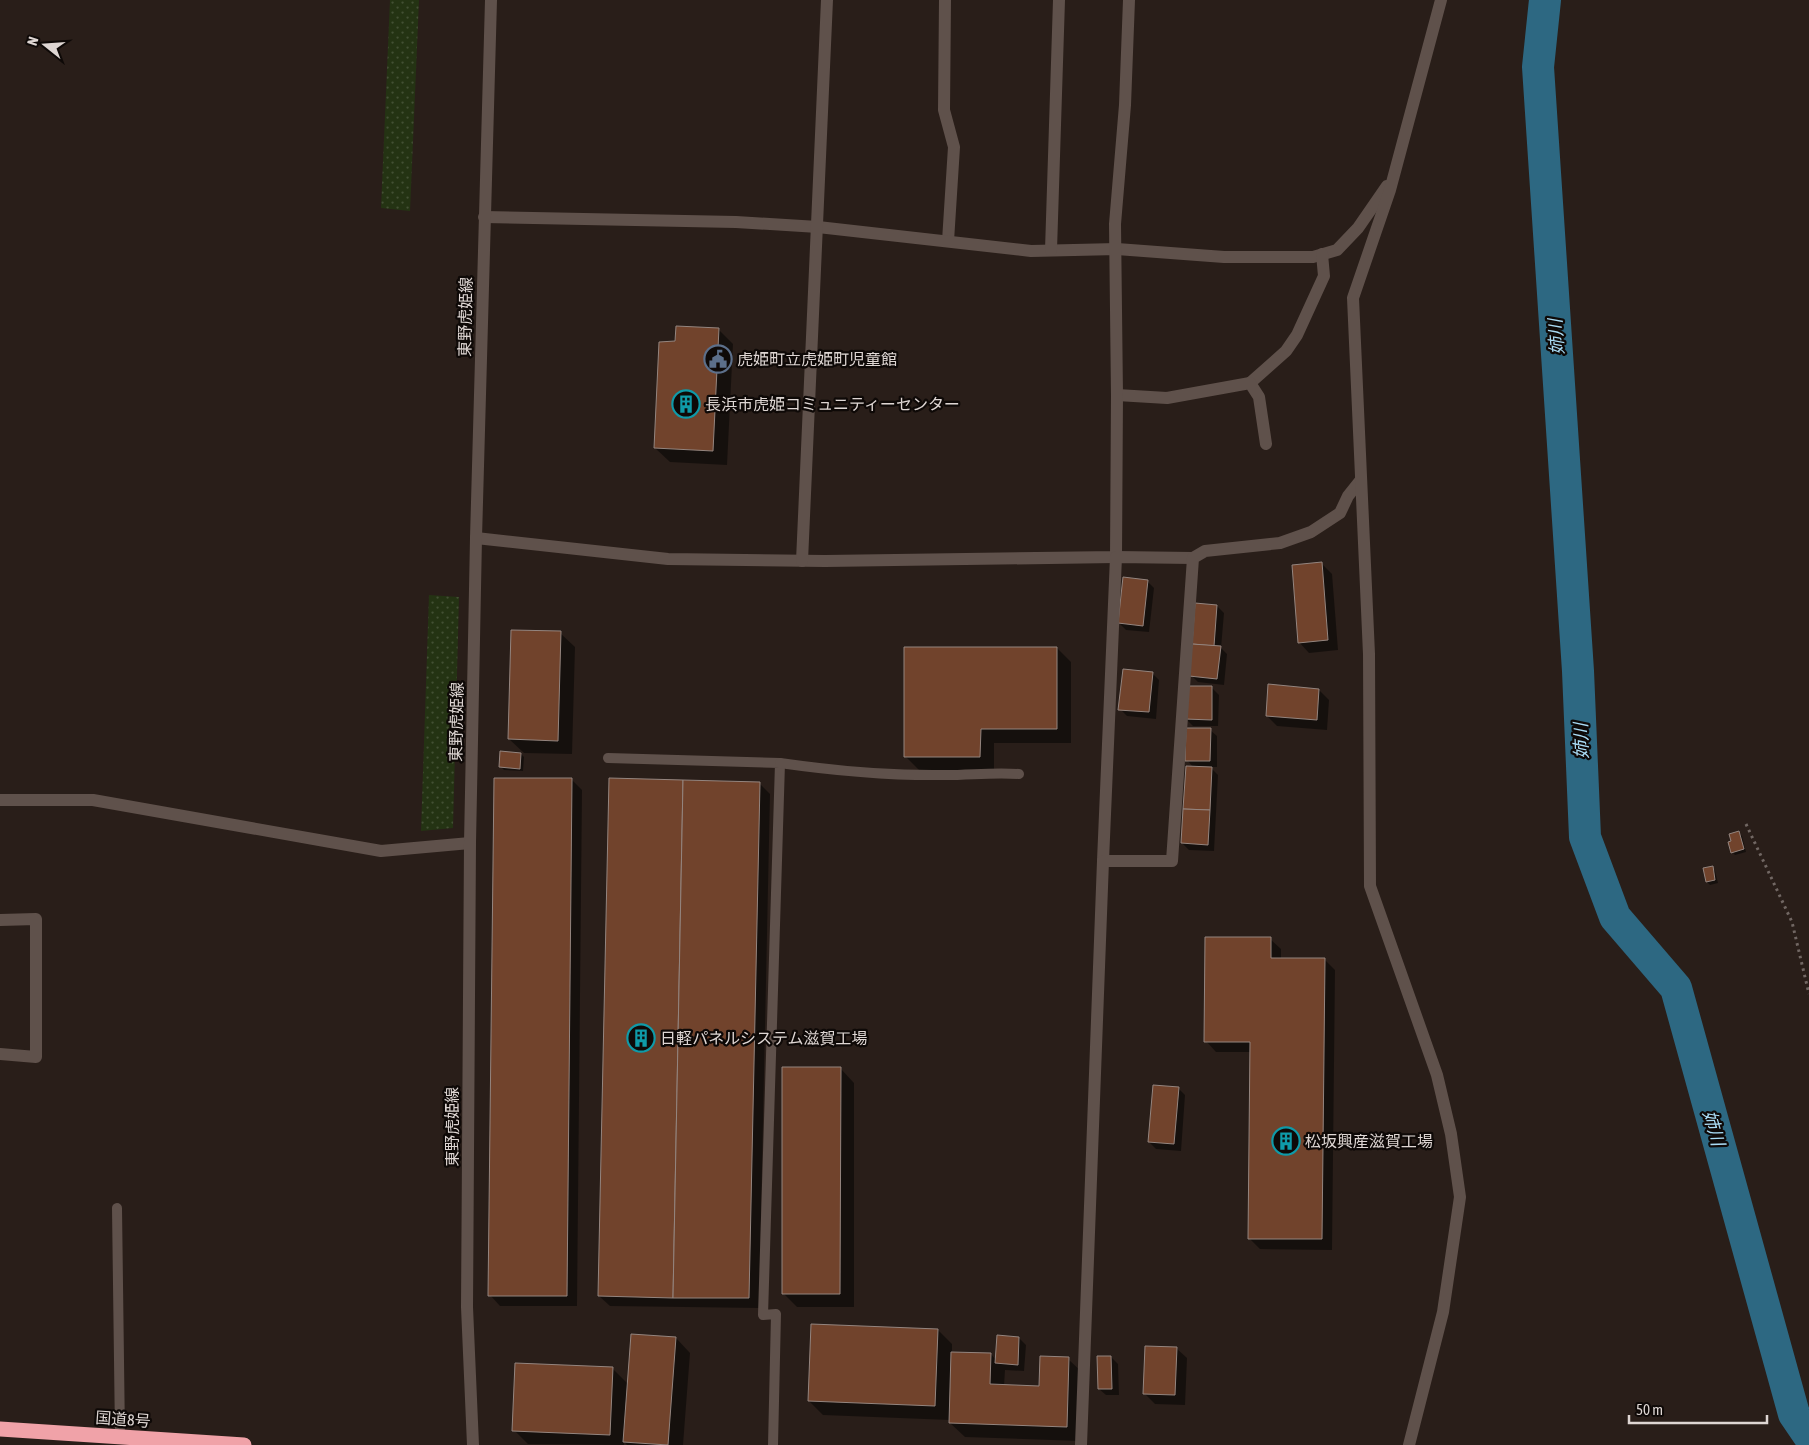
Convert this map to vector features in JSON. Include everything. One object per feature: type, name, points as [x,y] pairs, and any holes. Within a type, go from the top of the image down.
[{"type":"highway","name":"国道8号","points":[[0,1429],[191,1440],[244,1445]]},
{"type":"street","name":"東野虎姫線","points":[[473,1445],[467,1307],[470,843],[476,538],[491,0]]},
{"type":"street","points":[[802,561],[827,0]]},
{"type":"street","points":[[944,0],[944,110],[954,147],[948,241]]},
{"type":"street","points":[[1051,250],[1059,0]]},
{"type":"street","points":[[1081,1445],[1116,557],[1118,395],[1117,249],[1115,224],[1125,105],[1129,0]]},
{"type":"street","points":[[1409,1445],[1443,1312],[1460,1197],[1451,1134],[1437,1075],[1370,886],[1369,654],[1353,298],[1393,179],[1441,0]]},
{"type":"street","points":[[484,217],[736,222],[818,228],[1031,251],[1117,249],[1224,257],[1313,257],[1337,250],[1358,228],[1393,179]]},
{"type":"street","points":[[1118,395],[1167,398],[1250,383],[1286,351],[1298,335],[1324,276],[1322,254]]},
{"type":"street","points":[[1250,383],[1259,397],[1266,444]]},
{"type":"street","points":[[476,538],[668,559],[802,561],[1116,557],[1193,558],[1205,552],[1280,543],[1310,532],[1340,513],[1348,496],[1360,481]]},
{"type":"street","points":[[1103,861],[1172,861],[1193,558]]},
{"type":"street","points":[[0,800],[93,800],[381,851],[470,843]]},
{"type":"street","points":[[0,920],[36,919],[36,1057],[0,1054]]},
{"type":"lane","points":[[608,758],[780,763],[850,773],[946,775],[996,772],[1019,774]]},
{"type":"lane","points":[[772,1445],[776,1314],[763,1316],[780,763]]},
{"type":"lane","points":[[118,1208],[120,1436]]},
{"type":"path","points":[[1746,824],[1792,922],[1809,994]]},
{"type":"green space","points":[[390,0],[419,0],[410,211],[381,208]]},
{"type":"green space","points":[[429,595],[459,597],[453,828],[421,831]]},
{"type":"building","name":"長浜市虎姫コミュニティーセンター","points":[[676,326],[719,328],[713,451],[654,448],[659,342],[675,341]]},
{"type":"building","points":[[1322,562],[1328,640],[1298,643],[1292,565]]},
{"type":"building","points":[[1123,577],[1148,580],[1143,626],[1118,623]]},
{"type":"building","points":[[1195,603],[1217,605],[1214,646],[1192,644]]},
{"type":"building","points":[[511,630],[561,631],[558,741],[508,739]]},
{"type":"building","points":[[1192,644],[1221,646],[1217,679],[1189,676]]},
{"type":"building","points":[[904,647],[1057,647],[1057,729],[981,729],[980,757],[904,757]]},
{"type":"building","points":[[1123,669],[1153,672],[1149,712],[1118,710]]},
{"type":"building","points":[[1268,684],[1319,689],[1317,720],[1266,716]]},
{"type":"building","points":[[1185,686],[1212,686],[1212,720],[1185,719]]},
{"type":"building","points":[[1186,728],[1211,728],[1210,761],[1185,761]]},
{"type":"building","points":[[500,751],[521,753],[520,769],[499,767]]},
{"type":"building","points":[[1186,766],[1212,767],[1210,810],[1183,809]]},
{"type":"building","points":[[494,778],[572,778],[567,1296],[488,1296]]},
{"type":"building","name":"日軽パネルシステム滋賀工場","points":[[609,778],[683,780],[673,1298],[598,1296]]},
{"type":"building","points":[[683,780],[760,782],[749,1298],[673,1298]]},
{"type":"building","points":[[1183,809],[1210,810],[1208,845],[1181,843]]},
{"type":"building","points":[[1739,831],[1744,849],[1731,853],[1728,842],[1731,841],[1729,834]]},
{"type":"building","points":[[1713,866],[1715,880],[1706,882],[1703,868]]},
{"type":"building","name":"松坂興産滋賀工場","points":[[1205,937],[1271,937],[1271,958],[1325,958],[1322,1239],[1248,1239],[1250,1042],[1204,1042]]},
{"type":"building","points":[[782,1067],[841,1067],[840,1294],[782,1294]]},
{"type":"building","points":[[1153,1085],[1179,1087],[1174,1144],[1148,1142]]},
{"type":"building","points":[[811,1324],[938,1329],[935,1406],[808,1401]]},
{"type":"building","points":[[631,1334],[676,1337],[668,1445],[623,1442]]},
{"type":"building","points":[[997,1335],[1019,1337],[1018,1365],[995,1363]]},
{"type":"building","points":[[1145,1346],[1177,1347],[1175,1395],[1143,1394]]},
{"type":"building","points":[[951,1352],[991,1353],[990,1384],[1039,1386],[1040,1356],[1069,1357],[1067,1427],[949,1423]]},
{"type":"building","points":[[1097,1356],[1111,1356],[1112,1389],[1098,1389]]},
{"type":"building","points":[[515,1363],[613,1367],[610,1435],[512,1431]]},
{"type":"waterway","name":"姉川","points":[[1545,0],[1538,67],[1578,671],[1585,837],[1615,917],[1676,988],[1794,1414],[1809,1436]]},
{"type":"place","name":"虎姫町立虎姫町児童館","points":[[718,359]]},
{"type":"place","name":"長浜市虎姫コミュニティーセンター","points":[[686,404]]},
{"type":"place","name":"日軽パネルシステム滋賀工場","points":[[641,1038]]},
{"type":"place","name":"松坂興産滋賀工場","points":[[1286,1141]]}]
